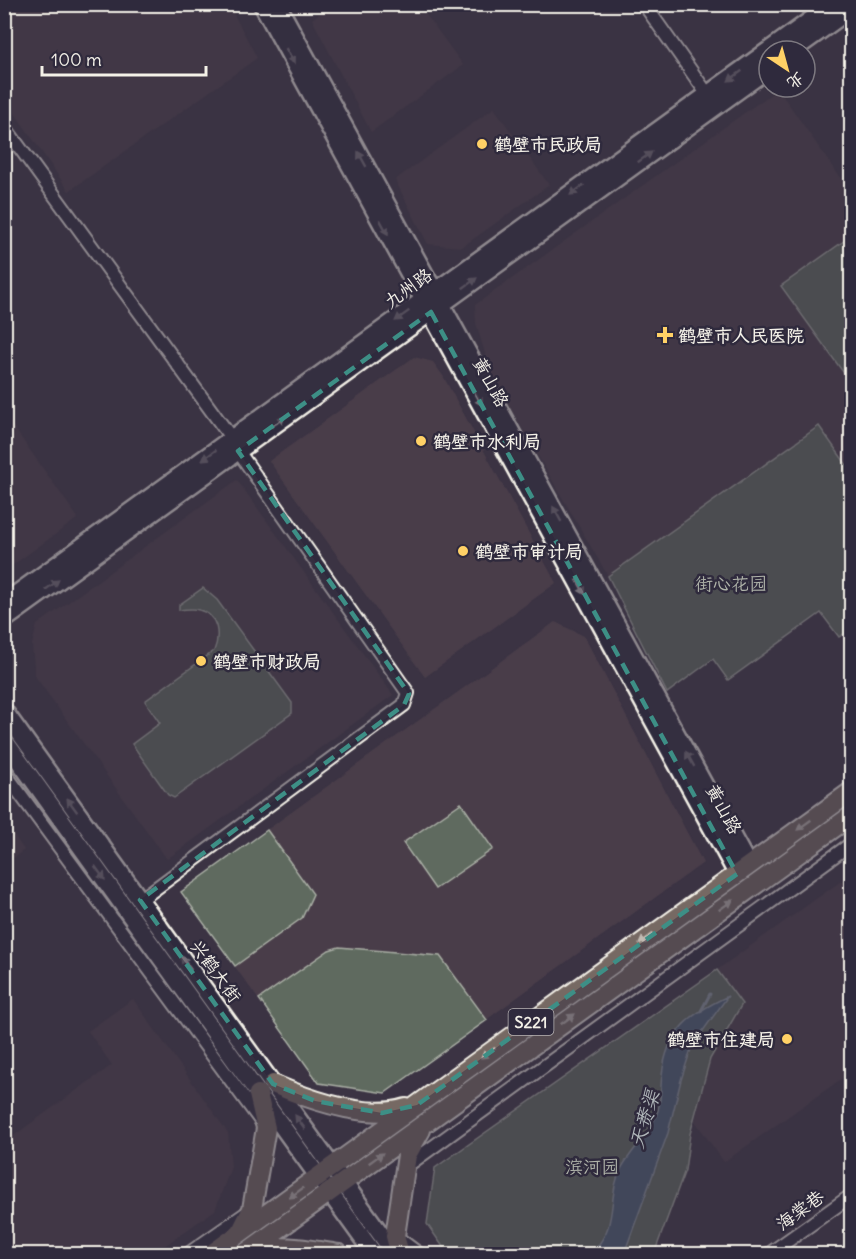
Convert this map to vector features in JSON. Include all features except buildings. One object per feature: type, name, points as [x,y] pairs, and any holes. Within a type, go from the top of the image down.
[{"type":"main road","name":"S221","points":[[211,1254],[852,791]]},
{"type":"main road","name":"S221","points":[[245,1254],[852,815]]},
{"type":"main road","points":[[240,1234],[252,1209],[266,1128],[266,1089],[315,1101],[382,1113],[417,1105]]},
{"type":"main road","points":[[398,1254],[395,1236],[407,1155],[416,1136],[430,1119]]},
{"type":"main road","points":[[245,1254],[269,1246],[286,1251],[339,1254]]},
{"type":"street","name":"黄山路","points":[[262,4],[433,302],[743,869]]},
{"type":"street","points":[[644,4],[708,95]]},
{"type":"street","name":"九州路","points":[[433,302],[833,4]]},
{"type":"street","name":"黄山路","points":[[284,7],[433,302]]},
{"type":"street","points":[[809,39],[852,8]]},
{"type":"street","name":"九州路","points":[[4,620],[235,445],[433,302],[757,76]]},
{"type":"street","points":[[4,126],[235,445],[408,693],[404,705],[140,900]]},
{"type":"street","name":"九州路","points":[[4,603],[235,445]]},
{"type":"street","name":"兴鹤大街","points":[[4,711],[140,900],[266,1089]]},
{"type":"street","name":"兴鹤大街","points":[[4,740],[266,1089],[336,1187],[398,1254]]},
{"type":"street","points":[[4,772],[266,1128]]},
{"type":"street","points":[[404,1168],[851,844]]},
{"type":"street","name":"兴鹤大街","points":[[336,1187],[374,1254]]},
{"type":"street","name":"海棠巷","points":[[769,1254],[852,1195]]},
{"type":"street","points":[[188,1254],[252,1209]]},
{"type":"street","points":[[395,1236],[419,1254]]},
{"type":"highlighted area","points":[[431,312],[737,874],[417,1105],[382,1113],[315,1101],[273,1084],[140,900],[404,705],[409,694],[238,451]]},
{"type":"shaded area","points":[[4,5],[229,5],[257,58],[69,191],[5,99]]},
{"type":"shaded area","points":[[332,5],[419,5],[463,65],[371,132],[312,19]]},
{"type":"shaded area","name":"鹤壁市人民医院","points":[[764,99],[785,99],[851,193],[851,471],[819,426],[608,576],[492,377],[476,323],[475,305]]},
{"type":"shaded area","name":"鹤壁市民政局","points":[[494,108],[549,185],[462,247],[428,244],[395,180]]},
{"type":"shaded area","points":[[414,357],[433,362],[443,376],[556,583],[425,677],[269,461]]},
{"type":"shaded area","points":[[5,415],[78,518],[10,567],[4,566]]},
{"type":"shaded area","name":"鹤壁市财政局","points":[[237,480],[393,695],[167,859],[35,676],[32,645],[37,625]]},
{"type":"shaded area","points":[[555,622],[584,636],[703,863],[385,1093],[319,1083],[181,892]]},
{"type":"shaded area","points":[[5,822],[24,850],[4,864]]},
{"type":"shaded area","name":"鹤壁市住建局","points":[[851,874],[851,1072],[724,1162],[695,1121],[710,1059],[742,1004],[717,970]]},
{"type":"shaded area","points":[[133,999],[228,1133],[231,1167],[215,1210],[153,1254],[5,1254],[5,1142],[112,1065],[88,1031]]},
{"type":"green space","points":[[851,236],[851,365],[843,372],[781,286]]},
{"type":"green space","name":"街心花园","points":[[819,426],[851,471],[851,629],[839,637],[821,613],[728,680],[713,659],[667,693],[608,576]]},
{"type":"green space","points":[[203,588],[217,600],[292,703],[292,713],[174,798],[168,795],[132,744],[160,723],[145,701],[214,651],[217,633],[211,616],[197,609],[179,610],[179,605]]},
{"type":"green space","points":[[461,803],[493,849],[435,889],[403,843]]},
{"type":"green space","points":[[267,830],[313,894],[302,918],[235,966],[181,892]]},
{"type":"green space","points":[[339,947],[440,956],[487,1020],[385,1093],[319,1083],[259,999],[329,950]]},
{"type":"green space","name":"滨河园","points":[[717,970],[742,1004],[710,1059],[690,1134],[685,1170],[654,1254],[448,1254],[427,1224],[435,1168]]},
{"type":"water","points":[[728,996],[692,1046],[668,1133],[624,1254],[592,1254],[608,1227],[616,1183],[621,1169],[649,1130],[658,1111],[662,1075],[669,1046],[675,1035],[692,1017]]},
{"type":"waterway","name":"天赉渠","points":[[701,1011],[710,994]]},
{"type":"place","name":"鹤壁市民政局","points":[[482,144]]},
{"type":"place","name":"鹤壁市人民医院","points":[[665,335]]},
{"type":"place","name":"鹤壁市水利局","points":[[421,441]]},
{"type":"place","name":"鹤壁市审计局","points":[[463,551]]},
{"type":"place","name":"鹤壁市财政局","points":[[201,661]]},
{"type":"place","name":"鹤壁市住建局","points":[[787,1039]]}]
